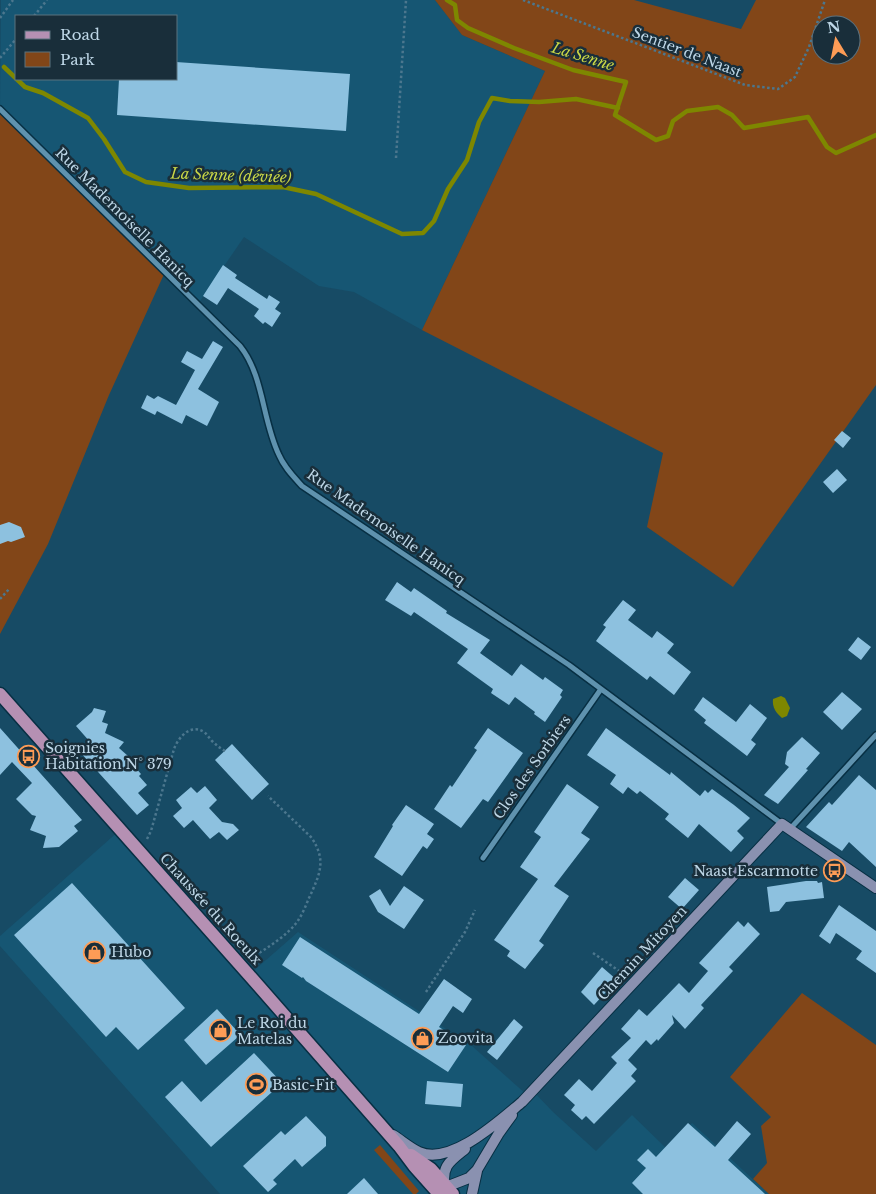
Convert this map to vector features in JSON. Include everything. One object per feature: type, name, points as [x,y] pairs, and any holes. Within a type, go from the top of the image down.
[{"type":"main road","name":"Chaussée du Roeulx","points":[[0,694],[399,1146],[431,1169],[446,1192]]},
{"type":"street","name":"Rue Mademoiselle Hanicq","points":[[0,109],[240,346],[252,367],[278,454],[302,486],[569,665],[786,826]]},
{"type":"street","name":"Clos des Sorbiers","points":[[482,858],[600,689]]},
{"type":"street","name":"Chemin Mitoyen","points":[[522,1102],[634,982],[876,735]]},
{"type":"street","points":[[786,826],[876,888]]},
{"type":"street","points":[[446,1192],[443,1173],[446,1166],[522,1102]]},
{"type":"street","points":[[446,1192],[452,1185],[469,1178],[477,1170],[499,1133],[522,1102]]},
{"type":"street","points":[[382,1127],[418,1152],[428,1154],[442,1153],[454,1149],[486,1132]]},
{"type":"street","points":[[472,1194],[477,1170]]},
{"type":"path","points":[[0,18],[13,0]]},
{"type":"path","points":[[35,15],[47,0]]},
{"type":"path","points":[[396,158],[406,0]]},
{"type":"path","name":"Sentier de Naast","points":[[523,0],[745,85],[778,89],[795,78],[809,47],[825,0]]},
{"type":"path","points":[[0,58],[15,40]]},
{"type":"path","points":[[0,599],[10,588]]},
{"type":"path","points":[[137,849],[147,839],[152,830],[177,739],[182,734],[193,730],[201,730],[225,751]]},
{"type":"path","points":[[241,965],[274,943],[299,920],[320,875],[321,857],[316,844],[268,796]]},
{"type":"path","points":[[426,992],[465,932],[475,910]]},
{"type":"path","points":[[593,953],[634,982]]},
{"type":"shaded area","points":[[1,0],[435,0],[462,35],[545,71],[422,330],[354,292],[319,286],[244,237],[198,304],[0,109]]},
{"type":"shaded area","points":[[781,696],[785,698],[790,708],[787,716],[782,718],[773,705],[773,699]]},
{"type":"shaded area","points":[[120,830],[250,974],[298,932],[472,1046],[527,1095],[532,1090],[596,1151],[632,1115],[667,1149],[692,1123],[769,1194],[220,1194],[0,946],[0,936]]},
{"type":"green space","points":[[435,0],[634,0],[741,29],[756,0],[876,0],[876,385],[733,587],[647,527],[663,453],[422,330],[545,71],[462,35]]},
{"type":"green space","points":[[0,109],[165,272],[109,395],[48,544],[0,634]]},
{"type":"green space","points":[[802,993],[876,1045],[876,1194],[769,1194],[753,1179],[767,1163],[761,1126],[771,1117],[730,1077]]},
{"type":"green space","points":[[380,1145],[419,1191],[416,1194],[413,1194],[374,1150]]},
{"type":"building","points":[[178,62],[350,74],[346,131],[117,115],[119,80],[178,80]]},
{"type":"building","points":[[223,265],[237,275],[235,278],[267,299],[269,295],[280,302],[275,309],[281,313],[272,327],[265,322],[263,324],[254,316],[259,309],[228,288],[217,305],[203,296]]},
{"type":"building","points":[[213,341],[223,347],[198,389],[219,402],[207,426],[186,415],[182,424],[157,411],[155,415],[141,408],[147,395],[154,399],[158,396],[176,405],[195,370],[181,362],[187,351],[202,359]]},
{"type":"building","points":[[842,431],[851,438],[843,448],[834,440]]},
{"type":"building","points":[[837,469],[847,480],[833,493],[823,482]]},
{"type":"building","points":[[9,522],[21,527],[25,537],[0,544],[0,525]]},
{"type":"building","points":[[397,582],[411,592],[414,588],[447,611],[446,613],[490,640],[480,653],[512,676],[521,664],[543,680],[545,677],[563,690],[560,695],[562,697],[545,722],[515,697],[509,705],[491,693],[493,689],[457,663],[468,649],[414,612],[411,616],[385,600]]},
{"type":"building","points":[[623,600],[636,610],[628,620],[652,638],[657,631],[674,644],[667,653],[691,672],[674,695],[650,676],[647,680],[596,641],[606,627],[603,625]]},
{"type":"building","points":[[858,637],[871,647],[861,660],[848,650]]},
{"type":"building","points":[[842,692],[862,709],[842,730],[823,712]]},
{"type":"building","points":[[703,697],[736,722],[750,704],[767,718],[751,740],[756,744],[747,756],[704,723],[706,720],[694,710]]},
{"type":"building","points":[[94,708],[106,711],[102,722],[108,724],[105,733],[124,742],[119,748],[128,756],[127,758],[141,774],[139,776],[147,785],[138,793],[149,805],[137,815],[80,752],[91,743],[76,726]]},
{"type":"building","points":[[0,728],[82,820],[74,826],[78,831],[59,847],[43,848],[46,836],[30,830],[36,816],[32,815],[16,799],[32,783],[12,762],[0,775]]},
{"type":"building","points":[[488,728],[523,753],[488,802],[483,799],[461,828],[434,809],[450,785],[452,787],[477,750],[474,748]]},
{"type":"building","points":[[606,728],[670,775],[671,772],[700,796],[705,790],[708,793],[712,789],[734,805],[750,818],[737,831],[744,838],[731,852],[699,824],[688,838],[665,819],[669,814],[640,791],[637,794],[628,787],[623,794],[610,784],[616,775],[587,755]]},
{"type":"building","points":[[802,737],[820,753],[806,769],[808,770],[778,804],[764,795],[789,767],[785,764],[787,752]]},
{"type":"building","points":[[232,744],[269,784],[252,800],[215,760]]},
{"type":"building","points":[[859,775],[876,790],[876,867],[849,842],[842,851],[806,827],[829,802],[832,805]]},
{"type":"building","points":[[567,784],[599,807],[581,833],[590,839],[554,886],[569,896],[539,941],[544,945],[525,969],[507,956],[510,951],[494,940],[538,879],[520,867],[541,837],[534,832]]},
{"type":"building","points":[[205,786],[217,800],[209,808],[222,822],[233,824],[239,830],[227,840],[219,832],[210,839],[193,820],[184,828],[173,816],[182,808],[176,800],[191,787],[197,793]]},
{"type":"building","points":[[406,805],[434,824],[427,834],[434,839],[427,849],[423,846],[402,876],[374,857]]},
{"type":"building","points":[[685,878],[699,890],[682,909],[668,897]]},
{"type":"building","points":[[806,881],[822,882],[824,898],[786,902],[779,911],[770,912],[767,887]]},
{"type":"building","points":[[72,883],[185,1008],[138,1050],[116,1027],[106,1037],[14,935]]},
{"type":"building","points":[[404,886],[424,900],[404,929],[378,912],[369,896],[380,889],[390,906]]},
{"type":"building","points":[[839,905],[876,931],[876,973],[856,959],[862,951],[836,933],[830,944],[819,936]]},
{"type":"building","points":[[738,921],[744,927],[748,922],[760,934],[729,967],[733,971],[701,1005],[704,1008],[685,1029],[672,1015],[674,1023],[658,1041],[657,1039],[651,1045],[646,1040],[628,1060],[637,1069],[631,1076],[636,1081],[594,1124],[586,1116],[582,1120],[571,1110],[575,1105],[564,1095],[579,1079],[592,1091],[617,1063],[611,1057],[631,1038],[621,1029],[639,1009],[647,1016],[679,983],[689,993],[708,971],[699,963]]},
{"type":"building","points":[[300,937],[419,1014],[444,979],[472,999],[463,1013],[453,1006],[439,1027],[466,1045],[448,1072],[282,965]]},
{"type":"building","points":[[602,967],[617,980],[594,1005],[581,992]]},
{"type":"building","points":[[217,1009],[238,1032],[238,1037],[206,1065],[184,1040]]},
{"type":"building","points":[[514,1019],[523,1027],[497,1060],[487,1052]]},
{"type":"building","points":[[254,1053],[282,1083],[211,1147],[165,1097],[182,1081],[201,1102]]},
{"type":"building","points":[[427,1081],[463,1084],[461,1107],[425,1104]]},
{"type":"building","points":[[306,1116],[326,1137],[326,1146],[302,1167],[295,1159],[273,1180],[277,1184],[268,1192],[243,1166],[281,1131],[285,1135]]},
{"type":"building","points":[[737,1121],[751,1134],[728,1160],[765,1194],[643,1194],[632,1183],[646,1168],[637,1160],[648,1149],[656,1157],[688,1123],[715,1147]]},
{"type":"building","points":[[364,1178],[378,1194],[347,1194]]},
{"type":"waterway","name":"La Senne","points":[[447,0],[455,5],[457,20],[468,28],[573,70],[626,82],[615,115],[656,140],[668,136],[673,121],[687,111],[718,107],[732,115],[744,128],[808,117],[827,147],[836,153],[876,135]]},
{"type":"waterway","name":"La Senne (déviée)","points":[[4,67],[15,77]]},
{"type":"waterway","name":"La Senne (déviée)","points":[[18,80],[25,87],[43,93],[88,118],[125,172],[146,182],[189,188],[283,187],[316,194],[402,234],[423,233],[434,221],[448,189],[467,160],[479,122],[492,98],[539,102],[576,99],[618,108]]},
{"type":"place","name":"Soignies Habitation N° 379","points":[[29,756]]},
{"type":"place","name":"Naast Escarmotte","points":[[834,871]]},
{"type":"place","name":"Hubo","points":[[95,952]]},
{"type":"place","name":"Le Roi du Matelas","points":[[221,1031]]},
{"type":"place","name":"Zoovita","points":[[422,1038]]},
{"type":"place","name":"Basic-Fit","points":[[256,1085]]}]
